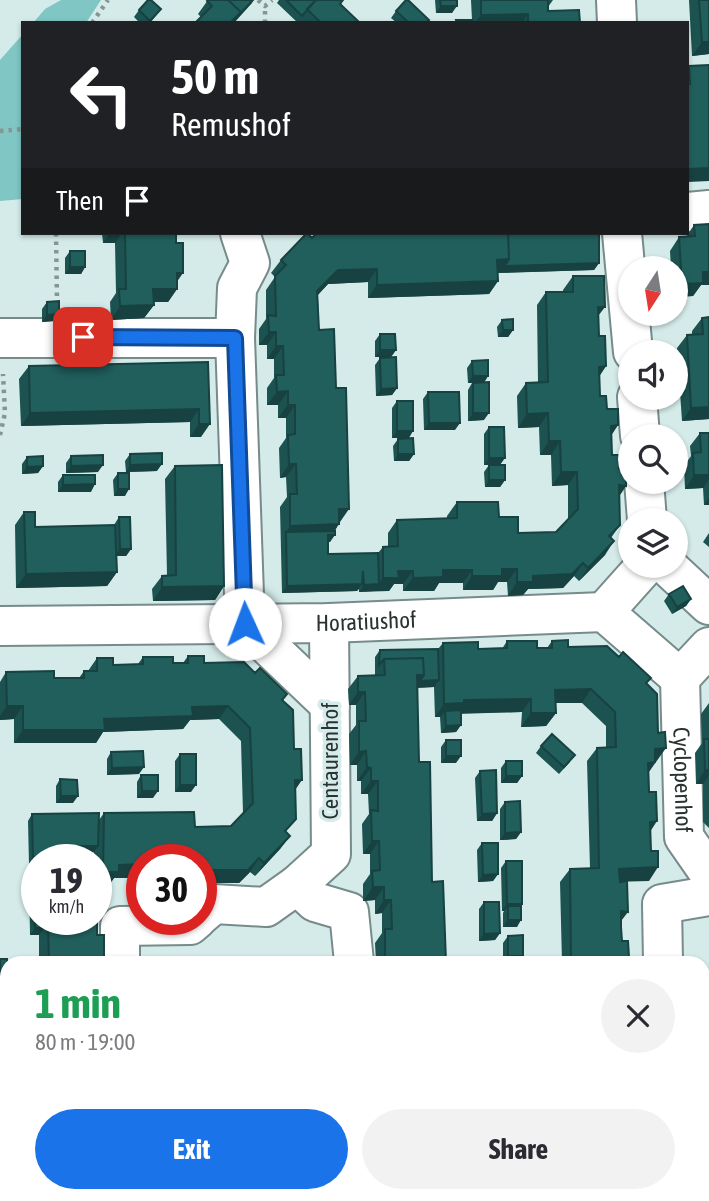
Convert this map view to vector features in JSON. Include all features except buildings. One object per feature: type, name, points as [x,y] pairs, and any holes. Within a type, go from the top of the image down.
[{"type":"street","points":[[616,0],[617,21]]},
{"type":"street","points":[[689,212],[709,210]]},
{"type":"street","points":[[622,235],[632,340]]},
{"type":"street","points":[[245,248],[237,288],[235,338],[245,624],[330,705]]},
{"type":"street","points":[[0,338],[235,338]]},
{"type":"street","points":[[634,578],[604,612],[680,678],[709,647]]},
{"type":"street","points":[[680,578],[709,605]]},
{"type":"street","name":"Horatiushof","points":[[0,626],[329,623],[604,612]]},
{"type":"street","name":"Centaurenhof","points":[[217,904],[267,907],[297,885],[331,854],[329,623]]},
{"type":"street","name":"Cyclopenhof","points":[[680,678],[684,837],[709,873]]},
{"type":"street","points":[[297,885],[315,902],[349,912],[353,956]]},
{"type":"street","points":[[663,956],[662,904],[709,896]]},
{"type":"street","points":[[120,956],[120,926],[126,926]]},
{"type":"path","points":[[93,21],[108,0]]},
{"type":"path","points":[[258,0],[265,6],[265,21]]},
{"type":"path","points":[[265,6],[272,0]]},
{"type":"path","points":[[0,131],[21,129]]},
{"type":"path","points":[[57,235],[58,337]]},
{"type":"path","points":[[0,338],[5,413],[0,435]]},
{"type":"shaded area","points":[[61,0],[101,0],[87,21],[35,21],[45,9]]},
{"type":"shaded area","points":[[21,36],[21,199],[0,201],[0,60]]},
{"type":"route","points":[[83,337],[235,338],[245,624]]}]
